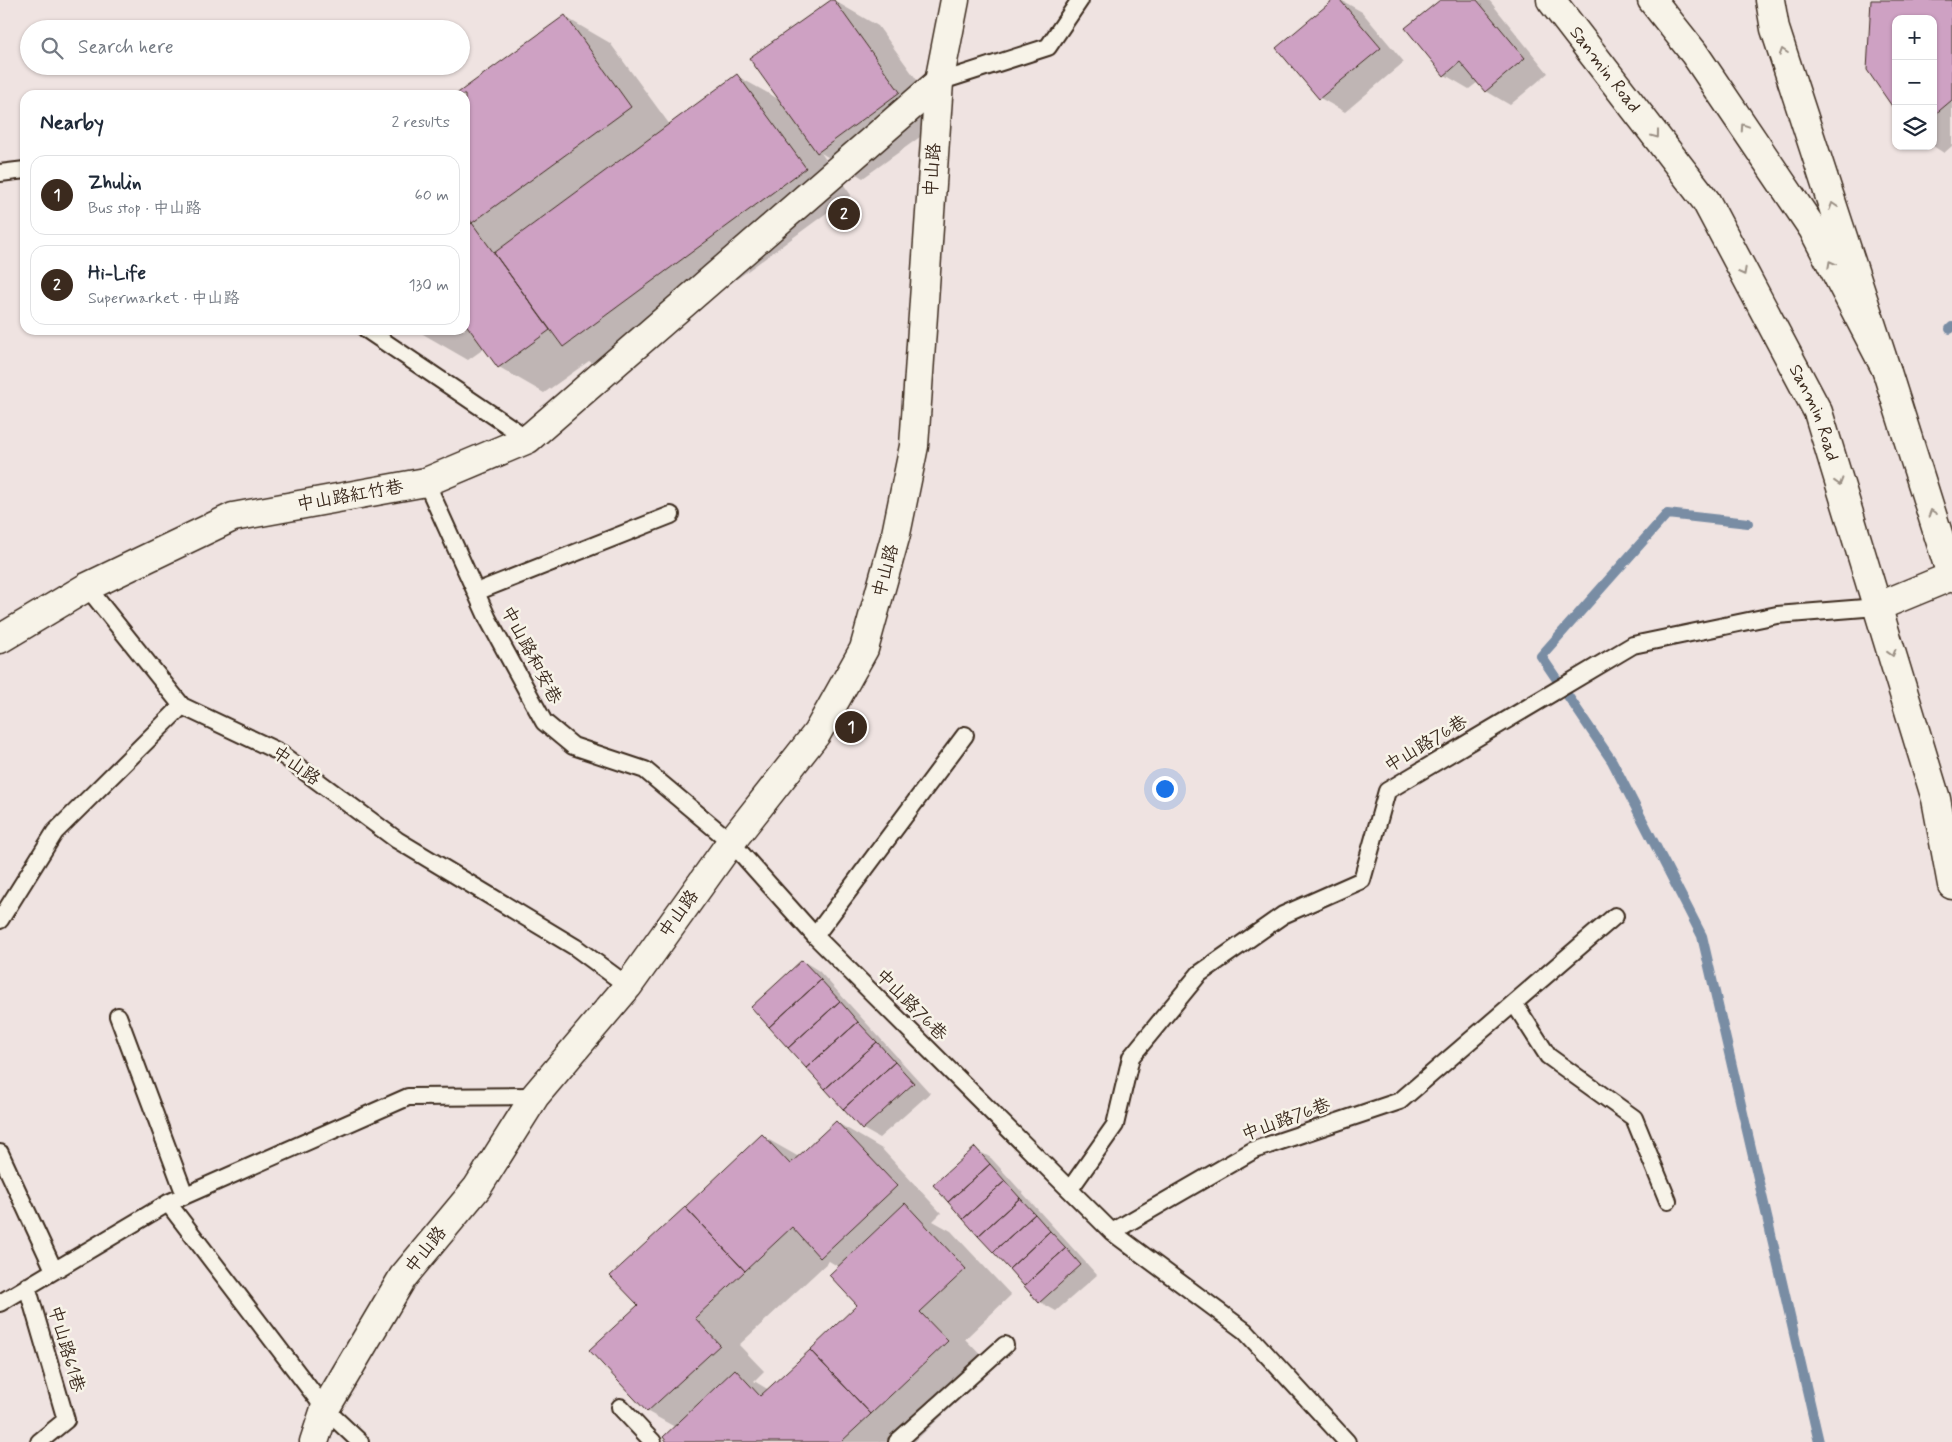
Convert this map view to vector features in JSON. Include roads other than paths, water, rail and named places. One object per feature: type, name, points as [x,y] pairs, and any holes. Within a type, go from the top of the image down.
[{"type":"street","name":"中山路","points":[[314,1442],[325,1409],[404,1277],[477,1188],[535,1096],[628,986],[731,842],[817,733],[864,649],[896,534],[914,446],[939,82],[955,0]]},
{"type":"street","name":"Sanmin Road","points":[[1551,0],[1706,201],[1818,412],[1936,799],[1952,885]]},
{"type":"street","points":[[1652,0],[1694,53],[1813,229],[1886,369]]},
{"type":"street","points":[[1770,0],[1776,30],[1952,577],[1877,607]]},
{"type":"street","points":[[528,439],[939,82]]},
{"type":"street","name":"中山路紅竹巷","points":[[0,639],[87,587],[233,517],[426,482],[528,439]]},
{"type":"lane","points":[[939,82],[1048,46],[1080,0]]},
{"type":"lane","points":[[0,173],[20,171]]},
{"type":"lane","points":[[374,335],[528,439]]},
{"type":"lane","name":"中山路和安巷","points":[[426,482],[488,619],[544,722],[573,746],[645,770],[731,842]]},
{"type":"lane","name":"中山路和安巷","points":[[476,592],[672,514]]},
{"type":"lane","name":"中山路","points":[[87,587],[182,706],[277,751],[397,840],[575,947],[628,986]]},
{"type":"lane","name":"中山路76巷","points":[[1070,1189],[1115,1125],[1131,1057],[1199,974],[1283,915],[1362,880],[1387,791],[1633,645],[1777,616],[1877,607]]},
{"type":"lane","points":[[0,920],[55,832],[182,706]]},
{"type":"lane","points":[[815,936],[964,735]]},
{"type":"lane","name":"中山路76巷","points":[[731,842],[815,936],[1112,1232],[1245,1331],[1347,1442]]},
{"type":"lane","name":"中山路76巷","points":[[1112,1232],[1254,1150],[1400,1101],[1616,916]]},
{"type":"lane","points":[[1514,1003],[1548,1056],[1634,1118],[1668,1201]]},
{"type":"lane","points":[[118,1016],[185,1196]]},
{"type":"lane","points":[[0,1302],[168,1203],[408,1097],[535,1096]]},
{"type":"lane","points":[[0,1153],[54,1270]]},
{"type":"lane","points":[[168,1203],[325,1409],[360,1442]]},
{"type":"lane","name":"中山路61巷","points":[[27,1286],[66,1420],[39,1442]]},
{"type":"lane","points":[[897,1442],[1005,1345]]},
{"type":"lane","points":[[620,1407],[653,1442]]},
{"type":"waterway","points":[[1748,523],[1667,514],[1541,656],[1612,761],[1702,936],[1819,1442]]},
{"type":"place","name":"Hi-Life","points":[[844,214]]},
{"type":"place","name":"Zhulin","points":[[851,727]]}]
